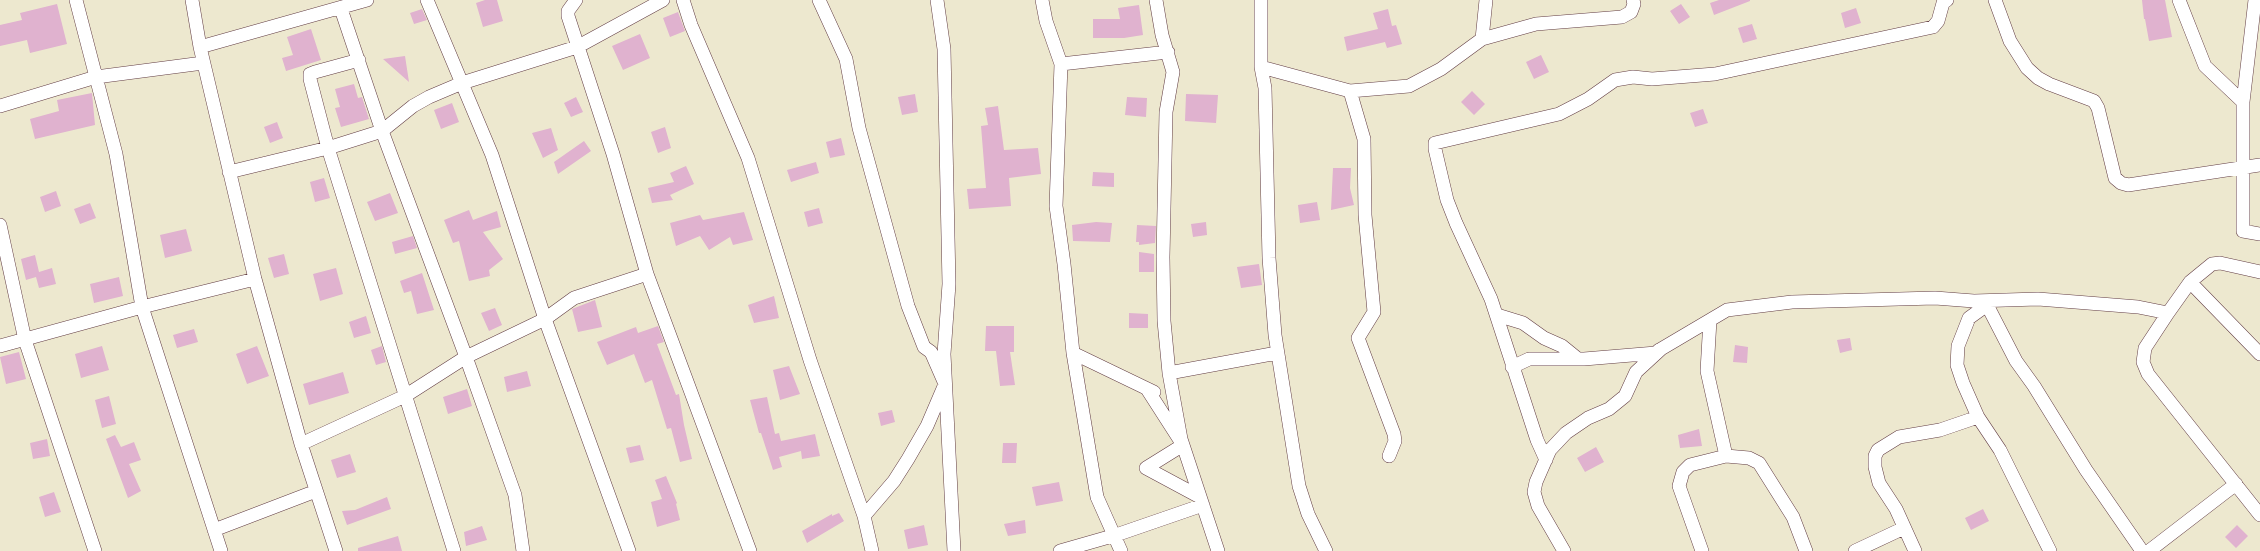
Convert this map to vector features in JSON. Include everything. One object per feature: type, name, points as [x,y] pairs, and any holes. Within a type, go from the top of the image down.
[{"type":"street","points":[[76,0],[116,154],[142,307],[221,551]]},
{"type":"street","points":[[192,0],[200,47],[255,279],[301,444],[336,551]]},
{"type":"street","points":[[200,47],[341,9],[367,0]]},
{"type":"street","points":[[427,0],[492,155],[518,231],[545,319],[629,551]]},
{"type":"street","points":[[576,0],[568,11],[568,16],[613,154],[647,274],[750,551]]},
{"type":"street","points":[[230,172],[328,148],[382,131],[413,106],[462,83],[577,47],[663,0]]},
{"type":"street","points":[[683,0],[691,25],[748,158],[810,360],[864,516],[872,551]]},
{"type":"street","points":[[819,0],[846,59],[859,128],[908,306],[924,347],[931,352],[945,384],[927,426],[908,459],[894,481],[864,516]]},
{"type":"street","points":[[937,0],[944,49],[949,284],[944,354],[954,551]]},
{"type":"street","points":[[1042,0],[1046,21],[1061,64],[1056,206],[1064,264],[1073,353],[1097,497],[1116,535],[1121,551]]},
{"type":"street","points":[[1156,0],[1173,72],[1166,112],[1164,257],[1164,321],[1169,373],[1183,445],[1218,551]]},
{"type":"street","points":[[1261,0],[1261,67],[1264,88],[1269,258],[1277,352],[1299,486],[1308,514],[1326,551]]},
{"type":"street","points":[[1482,39],[1486,0]]},
{"type":"street","points":[[1261,67],[1350,91],[1409,86],[1441,69],[1482,39],[1536,24],[1622,17],[1631,12],[1634,4],[1633,0]]},
{"type":"street","points":[[1546,460],[1537,440],[1512,367],[1497,315],[1447,200],[1434,146],[1437,141],[1485,132],[1558,114],[1588,99],[1615,80],[1632,77],[1652,79],[1715,74],[1933,27],[1938,20],[1943,3],[1947,0]]},
{"type":"street","points":[[1995,0],[2010,41],[2027,68],[2038,78],[2049,84],[2094,101],[2098,108],[2115,178],[2121,183],[2128,185],[2260,165]]},
{"type":"street","points":[[2180,0],[2205,66],[2243,102]]},
{"type":"street","points":[[2255,0],[2243,102],[2243,231],[2260,234]]},
{"type":"street","points":[[341,9],[382,131],[466,357],[515,495],[523,551]]},
{"type":"street","points":[[1061,64],[1168,52]]},
{"type":"street","points":[[359,60],[310,74],[328,148],[454,551]]},
{"type":"street","points":[[0,106],[96,77],[204,63]]},
{"type":"street","points":[[1350,91],[1364,139],[1365,216],[1374,312],[1358,338],[1394,434],[1395,441],[1389,456]]},
{"type":"street","points":[[0,225],[25,340],[95,551]]},
{"type":"street","points":[[2260,272],[2220,263],[2212,264],[2190,282],[2145,348],[2142,362],[2148,374],[2260,515]]},
{"type":"street","points":[[301,444],[405,396],[466,357],[545,319],[574,298],[647,274]]},
{"type":"street","points":[[0,346],[142,307],[255,279]]},
{"type":"street","points":[[2190,282],[2260,354]]},
{"type":"street","points":[[1512,367],[1529,358],[1578,359],[1656,353],[1727,310],[1792,302],[1920,298],[1986,303],[2045,300],[2138,307],[2168,313]]},
{"type":"street","points":[[1986,303],[1969,318],[1957,354],[1957,365],[1963,384],[1978,417],[2000,450],[2050,551]]},
{"type":"street","points":[[1986,303],[2016,361],[2034,386],[2086,470],[2142,551]]},
{"type":"street","points":[[1497,315],[1523,323],[1544,338],[1562,346],[1578,359]]},
{"type":"street","points":[[1710,320],[1707,371],[1726,456]]},
{"type":"street","points":[[1564,551],[1538,506],[1534,492],[1536,482],[1550,450],[1566,433],[1588,418],[1609,409],[1625,396],[1636,372],[1661,349]]},
{"type":"street","points":[[1169,373],[1277,352]]},
{"type":"street","points":[[1073,353],[1174,402]]},
{"type":"street","points":[[1147,389],[1183,445]]},
{"type":"street","points":[[1915,551],[1896,509],[1879,483],[1875,468],[1875,456],[1878,450],[1899,437],[1940,430],[1978,417]]},
{"type":"street","points":[[1183,445],[1146,468],[1202,501]]},
{"type":"street","points":[[1702,551],[1679,486],[1683,472],[1690,465],[1726,456],[1749,458],[1759,463],[1793,517],[1806,551]]},
{"type":"street","points":[[2149,551],[2236,484]]},
{"type":"street","points":[[214,530],[316,491]]},
{"type":"street","points":[[1060,551],[1116,535],[1202,501]]},
{"type":"street","points":[[1855,551],[1904,528]]},
{"type":"building","points":[[485,0],[497,0],[503,21],[483,27],[476,3]]},
{"type":"building","points":[[1719,0],[1750,1],[1714,15],[1710,3]]},
{"type":"building","points":[[2142,0],[2165,0],[2172,37],[2149,41],[2144,19]]},
{"type":"building","points":[[57,4],[67,44],[30,53],[27,40],[0,46],[0,25],[22,20],[20,13]]},
{"type":"building","points":[[1681,4],[1690,17],[1679,24],[1670,11]]},
{"type":"building","points":[[1139,5],[1143,35],[1124,38],[1093,38],[1093,19],[1120,19],[1118,8]]},
{"type":"building","points":[[1856,8],[1861,23],[1845,28],[1841,13]]},
{"type":"building","points":[[422,9],[427,20],[414,24],[410,13]]},
{"type":"building","points":[[1388,9],[1392,26],[1396,25],[1402,44],[1387,48],[1385,42],[1347,51],[1344,37],[1378,29],[1373,13]]},
{"type":"building","points":[[678,12],[685,31],[670,37],[663,18]]},
{"type":"building","points":[[1752,24],[1757,39],[1743,43],[1738,28]]},
{"type":"building","points":[[311,29],[321,60],[286,71],[282,58],[293,55],[287,37]]},
{"type":"building","points":[[640,34],[650,58],[623,70],[612,46]]},
{"type":"building","points":[[1541,55],[1549,72],[1534,79],[1526,62]]},
{"type":"building","points":[[405,56],[409,82],[383,59]]},
{"type":"building","points":[[354,84],[358,98],[362,97],[369,119],[341,127],[335,108],[340,107],[335,89]]},
{"type":"building","points":[[1472,91],[1485,104],[1474,115],[1461,102]]},
{"type":"building","points":[[92,93],[95,125],[35,139],[30,119],[59,111],[57,100]]},
{"type":"building","points":[[915,94],[918,112],[902,115],[898,97]]},
{"type":"building","points":[[1186,94],[1218,95],[1216,123],[1185,121]]},
{"type":"building","points":[[576,97],[583,112],[571,117],[564,103]]},
{"type":"building","points":[[1127,97],[1147,98],[1146,117],[1125,115]]},
{"type":"building","points":[[452,103],[459,122],[441,129],[434,110]]},
{"type":"building","points":[[998,106],[1004,150],[1038,148],[1041,174],[1009,178],[1011,206],[969,209],[967,189],[986,188],[981,126],[988,125],[985,108]]},
{"type":"building","points":[[1703,109],[1708,123],[1695,127],[1690,113]]},
{"type":"building","points":[[277,122],[283,138],[270,143],[264,127]]},
{"type":"building","points":[[665,127],[671,148],[658,153],[651,132]]},
{"type":"building","points":[[551,128],[558,150],[543,158],[532,133]]},
{"type":"building","points":[[841,138],[845,155],[830,158],[826,142]]},
{"type":"building","points":[[584,141],[591,151],[558,174],[554,162]]},
{"type":"building","points":[[816,162],[819,173],[791,182],[787,170]]},
{"type":"building","points":[[686,166],[694,184],[670,195],[673,200],[652,203],[648,188],[674,182],[670,173]]},
{"type":"building","points":[[1333,168],[1351,168],[1350,188],[1354,205],[1331,210]]},
{"type":"building","points":[[1093,172],[1114,173],[1114,187],[1092,186]]},
{"type":"building","points":[[324,178],[330,198],[315,202],[310,182]]},
{"type":"building","points":[[56,191],[61,206],[45,212],[40,197]]},
{"type":"building","points":[[390,193],[398,213],[375,221],[367,202]]},
{"type":"building","points":[[1317,202],[1320,220],[1300,223],[1298,205]]},
{"type":"building","points":[[90,203],[96,218],[80,224],[74,209]]},
{"type":"building","points":[[819,208],[823,223],[808,227],[804,212]]},
{"type":"building","points":[[469,210],[473,220],[497,211],[501,227],[483,232],[503,259],[489,270],[490,276],[469,281],[459,241],[453,243],[444,220]]},
{"type":"building","points":[[744,212],[753,240],[733,245],[730,237],[709,250],[700,236],[676,246],[670,223],[700,215],[703,220]]},
{"type":"building","points":[[1096,222],[1112,223],[1110,242],[1073,241],[1072,225]]},
{"type":"building","points":[[1206,222],[1207,235],[1193,237],[1191,224]]},
{"type":"building","points":[[1137,225],[1156,226],[1155,243],[1139,245],[1139,242],[1136,242]]},
{"type":"building","points":[[186,229],[192,251],[165,258],[160,235]]},
{"type":"building","points":[[413,236],[417,248],[395,254],[392,242]]},
{"type":"building","points":[[1139,252],[1154,254],[1154,272],[1139,272]]},
{"type":"building","points":[[284,254],[289,274],[274,278],[268,258]]},
{"type":"building","points":[[35,255],[39,272],[52,268],[56,284],[39,288],[36,277],[26,280],[21,259]]},
{"type":"building","points":[[1259,264],[1262,285],[1241,288],[1237,267]]},
{"type":"building","points":[[336,268],[343,294],[320,301],[313,274]]},
{"type":"building","points":[[422,273],[434,310],[417,314],[411,291],[404,293],[400,281]]},
{"type":"building","points":[[119,277],[123,296],[94,303],[90,284]]},
{"type":"building","points":[[774,296],[779,318],[754,323],[748,305]]},
{"type":"building","points":[[595,300],[602,327],[578,332],[572,309]]},
{"type":"building","points":[[495,308],[502,325],[489,331],[481,313]]},
{"type":"building","points":[[1129,313],[1148,314],[1148,328],[1129,328]]},
{"type":"building","points":[[366,316],[371,333],[354,338],[349,322]]},
{"type":"building","points":[[658,326],[664,342],[657,344],[676,395],[679,394],[692,459],[680,462],[671,428],[667,429],[652,380],[645,383],[634,354],[607,365],[597,342],[636,327],[638,333]]},
{"type":"building","points":[[986,326],[1014,326],[1014,352],[1010,352],[1015,385],[1000,386],[996,351],[985,351]]},
{"type":"building","points":[[194,329],[198,342],[177,348],[173,335]]},
{"type":"building","points":[[1850,338],[1852,350],[1840,353],[1837,340]]},
{"type":"building","points":[[1735,345],[1748,347],[1747,363],[1733,362]]},
{"type":"building","points":[[102,346],[109,370],[81,378],[75,354]]},
{"type":"building","points":[[257,346],[269,376],[247,384],[236,354]]},
{"type":"building","points":[[382,346],[386,362],[376,365],[371,350]]},
{"type":"building","points":[[19,352],[26,379],[6,384],[0,357]]},
{"type":"building","points":[[789,366],[800,394],[780,400],[773,370]]},
{"type":"building","points":[[527,371],[531,386],[507,392],[504,377]]},
{"type":"building","points":[[343,372],[349,393],[309,405],[303,384]]},
{"type":"building","points":[[467,389],[472,406],[448,414],[443,397]]},
{"type":"building","points":[[109,396],[116,424],[102,428],[95,400]]},
{"type":"building","points":[[767,397],[775,434],[779,433],[781,441],[815,434],[820,456],[802,459],[801,451],[779,457],[782,467],[773,470],[761,433],[759,433],[750,400]]},
{"type":"building","points":[[892,410],[895,422],[881,426],[878,413]]},
{"type":"building","points":[[1699,429],[1702,446],[1680,448],[1678,435]]},
{"type":"building","points":[[115,435],[121,447],[134,442],[141,460],[129,464],[141,491],[128,498],[106,439]]},
{"type":"building","points":[[47,439],[50,456],[33,459],[30,443]]},
{"type":"building","points":[[1003,443],[1017,443],[1016,463],[1002,463]]},
{"type":"building","points":[[640,445],[644,460],[630,463],[626,448]]},
{"type":"building","points":[[1596,447],[1604,462],[1585,472],[1577,458]]},
{"type":"building","points":[[350,454],[356,472],[337,478],[331,460]]},
{"type":"building","points":[[666,476],[677,503],[680,520],[657,527],[651,502],[662,499],[655,480]]},
{"type":"building","points":[[1059,482],[1063,501],[1036,506],[1032,487]]},
{"type":"building","points":[[54,492],[61,512],[45,517],[39,497]]},
{"type":"building","points":[[387,497],[391,509],[347,525],[342,511],[355,510]]},
{"type":"building","points":[[1983,509],[1989,521],[1971,530],[1965,518]]},
{"type":"building","points":[[839,513],[844,521],[807,543],[802,531],[832,514],[832,516]]},
{"type":"building","points":[[1025,520],[1026,533],[1008,536],[1004,524]]},
{"type":"building","points":[[924,525],[928,545],[908,549],[904,530]]},
{"type":"building","points":[[2237,525],[2248,536],[2236,548],[2225,537]]},
{"type":"building","points":[[482,526],[487,540],[466,546],[464,532]]},
{"type":"building","points":[[398,536],[402,551],[358,551],[358,548]]}]
